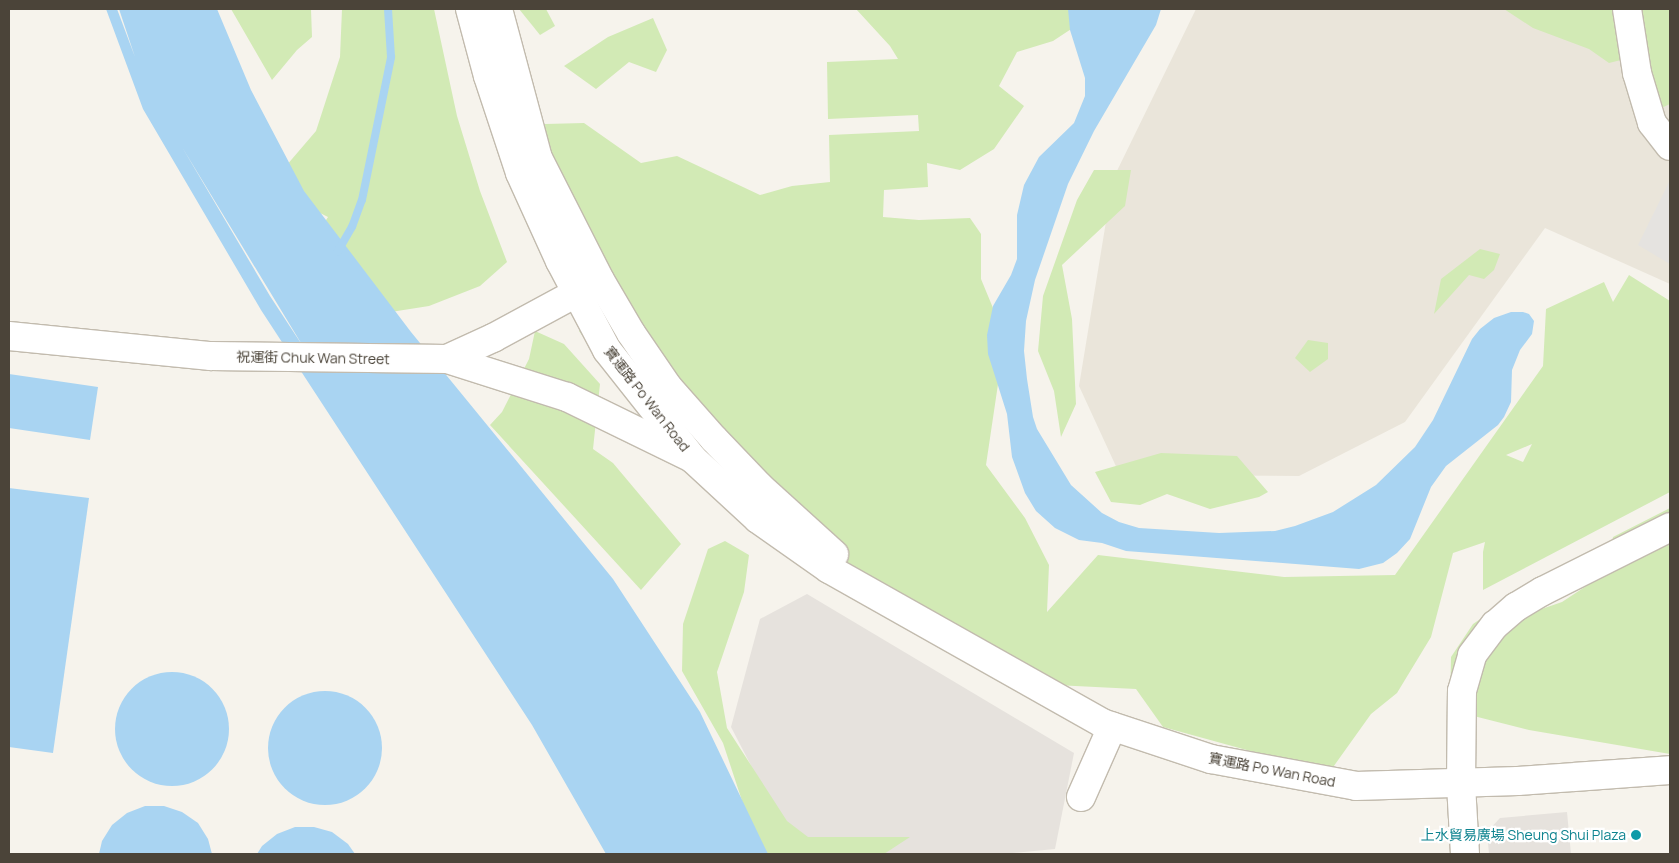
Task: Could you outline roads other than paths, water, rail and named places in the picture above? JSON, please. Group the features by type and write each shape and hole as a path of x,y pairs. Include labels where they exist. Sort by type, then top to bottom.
{"street":[{"name":"寶運路 Po Wan Road","path":"470,9 488,76 520,173 588,286 631,333 668,386 714,439 760,487 850,570 908,614"},
{"name":"寶運路 Po Wan Road","path":"498,9 538,158 588,286 607,350 693,459 758,519 829,569 1102,723 1211,759 1356,786 1461,784 1670,770"},
{"path":"1628,9 1637,73 1652,123 1670,146"},
{"name":"祝運街 Chuk Wan Street","path":"9,336 212,356 446,359 493,338 588,286"},
{"path":"446,359 567,397 654,442 693,459"},
{"path":"1465,854 1461,784 1462,691 1472,655 1495,625 1516,607 1542,591 1670,527"},
{"path":"1081,797 1112,727"}],"water":[{"path":"106,9 117,9 135,57 119,9 217,9 251,90 304,191 411,332 613,579 700,712 768,854 606,854 532,725 261,310 143,109","holes":["182,147 304,348 270,296"]},
{"path":"1068,9 1161,9 1156,25 1094,131 1068,184 1035,280 1026,321 1024,351 1033,417 1037,429 1071,485 1102,513 1119,522 1139,528 1219,533 1275,531 1333,512 1376,485 1415,447 1433,420 1472,339 1480,329 1494,318 1511,312 1529,314 1534,321 1532,334 1520,350 1512,370 1511,402 1504,417 1498,425 1446,466 1431,487 1410,539 1397,553 1383,563 1359,569 1126,551 1102,543 1079,540 1055,528 1036,511 1025,493 1012,457 1007,414 988,354 987,335 993,306 1011,275 1017,259 1017,215 1024,185 1039,157 1074,123 1085,96 1085,78 1070,30"},
{"path":"9,374 98,387 90,440 9,428"},
{"path":"9,488 89,498 53,753 9,747"},
{"path":"172,672 194,676 204,681 220,697 225,707 229,729 225,751 220,761 204,777 194,782 172,786 150,782 140,777 124,761 119,751 115,729 119,707 124,697 140,681 150,676"},
{"path":"325,691 347,695 357,700 373,716 378,726 382,748 378,770 373,780 357,796 347,801 325,805 303,801 293,796 277,780 272,770 268,748 272,726 277,716 293,700 303,695"},
{"path":"145,806 164,806 182,812 198,823 208,839 212,854 99,854 102,841 112,825 127,813"},
{"path":"295,827 314,827 332,832 348,844 355,854 257,854 262,846 277,834"}],"waterway":[{"path":"338,251 352,227 362,200 391,57 388,9"}],"place":[{"name":"上水貿易廣場 Sheung Shui Plaza","path":"1636,835"}]}
